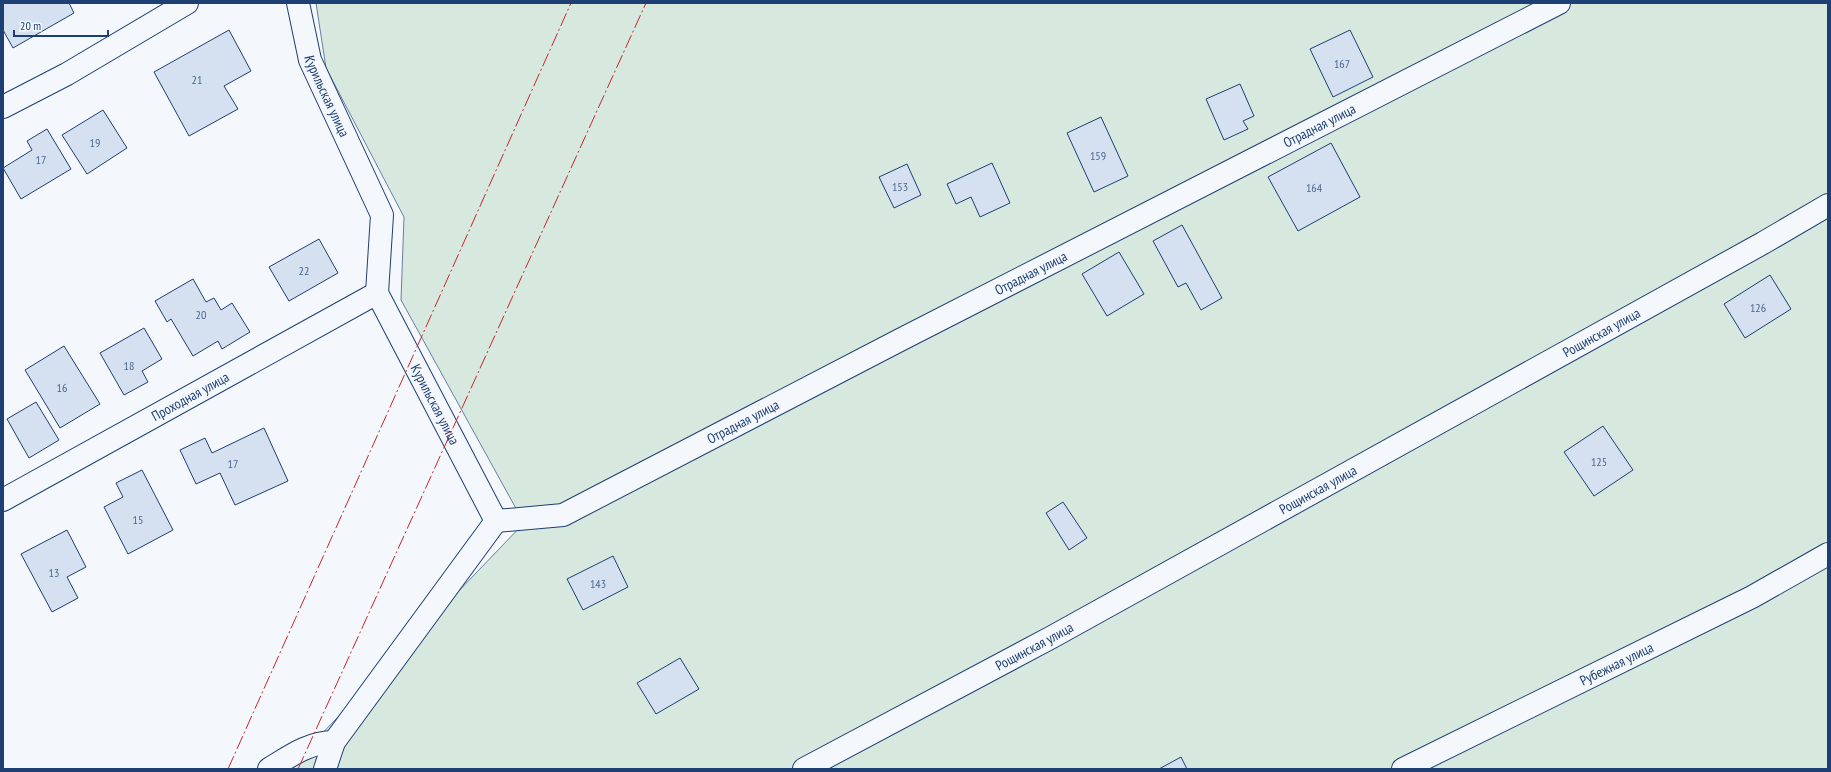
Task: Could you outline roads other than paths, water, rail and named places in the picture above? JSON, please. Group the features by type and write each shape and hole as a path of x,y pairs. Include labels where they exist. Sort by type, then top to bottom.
{"street":[{"path":"3,107 67,74 187,3"},
{"name":"Курильская улица","path":"298,3 310,60 382,214 377,293 496,521"},
{"name":"Отрадная улица","path":"496,521 563,515 886,347 1559,3"},
{"name":"Рощинская улица","path":"804,769 1066,629 1749,251 1828,205"},
{"name":"Проходная улица","path":"3,500 377,293"},
{"path":"325,769 334,742 496,521"},
{"name":"Рубежная улица","path":"1403,769 1752,596 1828,554"},
{"path":"269,769 307,746 323,742 334,742"}]}
